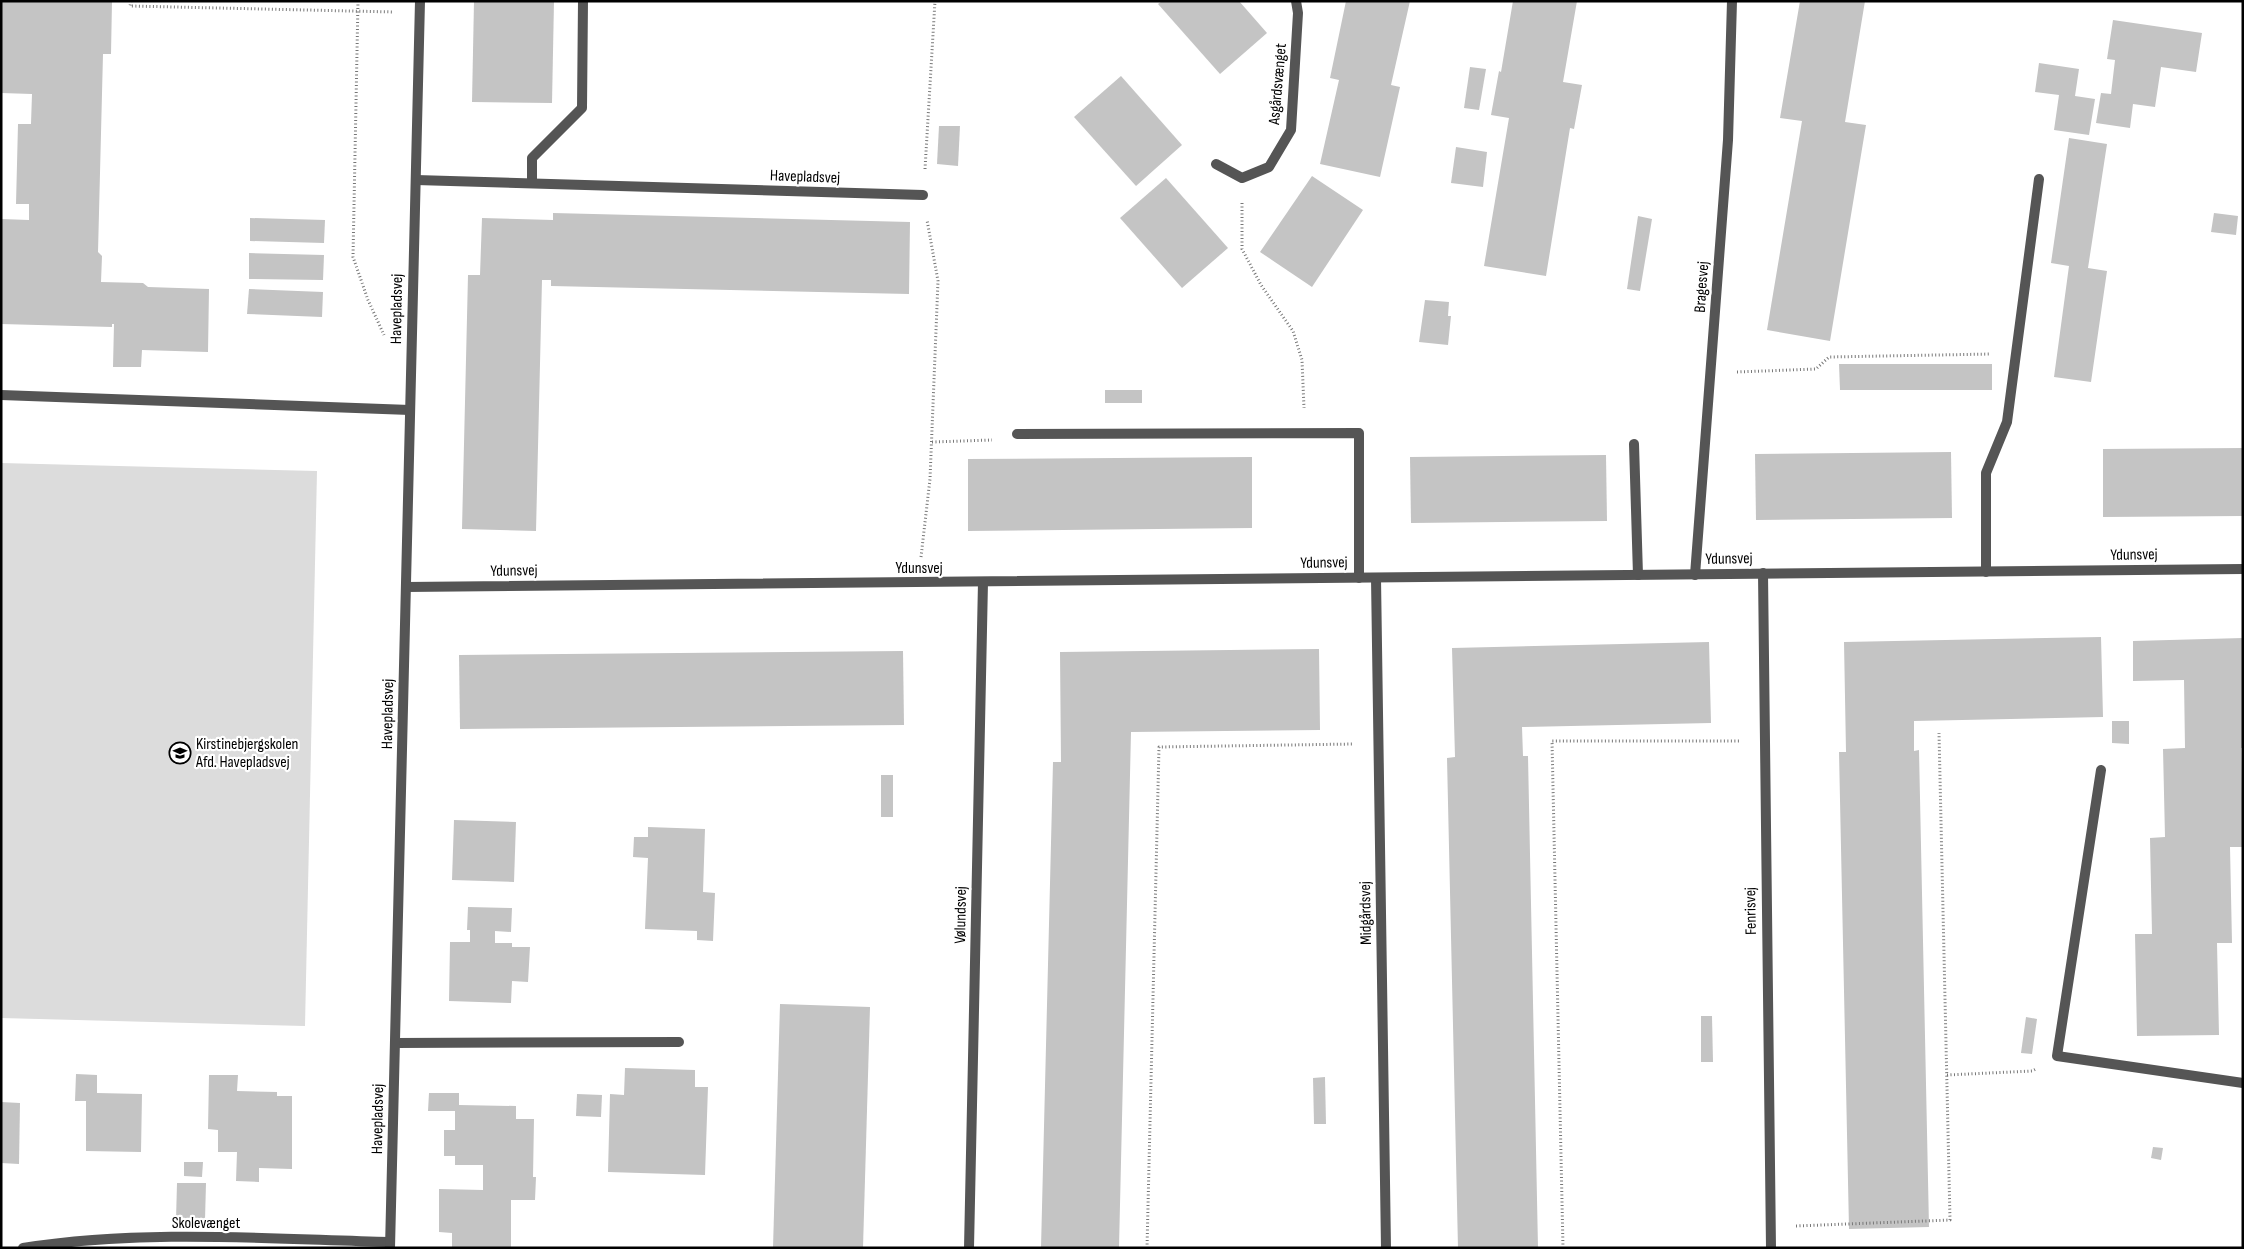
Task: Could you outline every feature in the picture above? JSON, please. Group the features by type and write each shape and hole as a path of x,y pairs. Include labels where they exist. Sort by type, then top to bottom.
{"street":[{"name":"Havepladsvej","path":"390,1245 420,1"},
{"path":"532,183 532,158 582,108 583,1"},
{"name":"Asgårdsvænget","path":"1242,178 1269,167 1291,130 1298,13 1296,1"},
{"name":"Bragesvej","path":"1696,575 1728,140 1732,1"},
{"path":"1216,164 1242,178"},
{"path":"1986,572 1986,473 2007,422 2039,179"},
{"name":"Havepladsvej","path":"416,180 923,195"},
{"path":"1,395 410,410"},
{"path":"1017,434 1359,433 1359,578"},
{"path":"1634,444 1638,575"},
{"name":"Ydunsvej","path":"406,588 2243,569"},
{"name":"Fenrisvej","path":"1763,574 1763,741 1771,1248"},
{"name":"Midgårdsvej","path":"1376,578 1386,1248"},
{"name":"Vølundsvej","path":"969,1248 983,582"},
{"path":"2101,770 2057,1056 2243,1084"},
{"path":"394,1043 679,1042"},
{"name":"Skolevænget","path":"23,1248 67,1241 192,1237 390,1245"}],"path":[{"path":"358,1 353,257 368,300 384,336"},
{"path":"918,582 930,479 938,281 923,195 935,1"},
{"path":"131,4 358,12 420,12"},
{"path":"1242,178 1242,248 1261,286 1293,331 1302,360 1306,434"},
{"path":"1711,373 1816,369 1829,357 2016,354"},
{"path":"932,442 1009,440 1017,434"},
{"path":"1770,1226 1950,1220 1939,733"},
{"path":"1563,1248 1552,741 1763,741"},
{"path":"1147,1248 1159,747 1378,744"},
{"path":"1947,1075 2032,1071 2057,1056"}],"shaded area":[{"path":"1,463 317,471 305,1026 1,1018"}],"building":[{"path":"1,1 112,1 111,54 103,54 98,252 102,256 101,282 143,283 148,287 209,289 208,352 142,350 141,367 113,367 114,324 112,324 112,327 1,324 1,219 29,220 29,204 16,204 18,124 31,124 32,94 1,93"},
{"path":"474,1 554,1 552,103 472,102"},
{"path":"1162,1 1239,1 1267,33 1220,74 1158,4"},
{"path":"1346,1 1410,1 1391,85 1400,87 1380,177 1320,164 1339,80 1330,78"},
{"path":"1513,1 1577,1 1563,82 1582,85 1574,129 1570,128 1546,276 1484,266 1509,118 1491,115 1499,71 1501,72"},
{"path":"1800,1 1865,1 1845,122 1866,125 1830,341 1767,330 1802,121 1780,118"},
{"path":"2113,20 2202,33 2196,72 2161,67 2155,107 2133,104 2130,128 2096,123 2101,93 2111,94 2115,60 2107,59"},
{"path":"2039,63 2079,69 2075,96 2095,99 2089,135 2054,130 2059,95 2035,92"},
{"path":"1470,67 1486,69 1479,110 1464,108"},
{"path":"1121,76 1182,145 1136,186 1074,117"},
{"path":"939,126 960,126 958,166 937,164"},
{"path":"2069,138 2107,144 2088,268 2107,271 2091,382 2054,377 2069,266 2051,263"},
{"path":"1456,147 1487,152 1483,187 1451,183"},
{"path":"1312,176 1363,210 1312,287 1260,252"},
{"path":"1166,178 1228,248 1182,288 1120,218"},
{"path":"553,213 910,222 909,294 551,286 551,280 542,280 536,531 462,529 468,275 480,275 482,218 553,220"},
{"path":"2214,213 2238,216 2236,235 2211,232"},
{"path":"1638,216 1652,219 1640,291 1627,289"},
{"path":"250,218 325,220 324,243 250,241"},
{"path":"249,253 324,255 323,280 249,279"},
{"path":"249,289 323,292 322,317 247,314"},
{"path":"1425,300 1449,302 1448,316 1451,316 1448,345 1419,342"},
{"path":"1839,364 1992,364 1992,390 1840,390"},
{"path":"1105,390 1142,390 1142,403 1105,403"},
{"path":"2243,448 2243,516 2103,517 2103,449"},
{"path":"1951,452 1952,518 1756,520 1755,454"},
{"path":"1606,455 1607,521 1411,523 1410,457"},
{"path":"1252,457 1252,528 968,531 968,459"},
{"path":"2101,637 2103,717 1914,721 1914,751 1919,750 1929,1227 1849,1229 1839,752 1846,752 1844,642"},
{"path":"2243,638 2243,748 2241,748 2243,847 2230,847 2232,943 2217,943 2219,1035 2137,1036 2135,934 2152,934 2150,838 2165,837 2163,749 2185,748 2184,680 2133,681 2133,641"},
{"path":"1709,642 1711,723 1522,727 1523,756 1528,756 1538,1248 1458,1248 1447,758 1455,757 1452,648"},
{"path":"1319,649 1320,730 1131,732 1119,1248 1041,1248 1053,762 1061,762 1060,652"},
{"path":"903,651 904,725 460,729 459,655"},
{"path":"2112,721 2129,721 2129,744 2112,743"},
{"path":"881,775 893,775 893,817 881,817"},
{"path":"454,820 516,822 514,882 452,880"},
{"path":"648,827 705,829 703,892 715,893 713,941 697,940 697,931 645,929 648,858 633,857 634,837 648,837"},
{"path":"468,907 512,908 511,932 495,931 495,943 512,943 512,947 530,947 528,982 512,981 511,1003 449,1001 450,942 470,942 470,930 467,930"},
{"path":"780,1004 870,1007 863,1248 773,1248"},
{"path":"1701,1016 1712,1016 1713,1062 1701,1062"},
{"path":"2026,1017 2037,1019 2032,1054 2021,1053"},
{"path":"625,1068 695,1070 695,1087 708,1087 705,1175 608,1172 610,1094 624,1095"},
{"path":"76,1074 97,1075 97,1093 142,1094 141,1152 86,1151 86,1101 75,1101"},
{"path":"209,1075 238,1075 237,1091 277,1092 277,1096 292,1096 292,1169 259,1168 259,1182 236,1181 237,1152 218,1152 218,1130 208,1129"},
{"path":"1325,1077 1326,1124 1314,1124 1313,1078"},
{"path":"429,1093 459,1093 459,1105 516,1106 516,1119 534,1119 533,1177 536,1177 535,1200 511,1200 511,1248 452,1248 452,1233 439,1232 439,1189 483,1190 483,1165 455,1165 455,1156 444,1156 444,1130 455,1130 455,1111 428,1111"},
{"path":"577,1094 602,1095 601,1117 576,1116"},
{"path":"1,1102 20,1103 19,1164 1,1163"},
{"path":"2153,1147 2163,1148 2161,1160 2151,1158"},
{"path":"184,1162 203,1162 202,1177 184,1176"},
{"path":"177,1183 206,1183 205,1220 176,1220"}],"place":[{"name":"Kirstinebjergskolen Afd. Havepladsvej","path":"180,753"}]}
